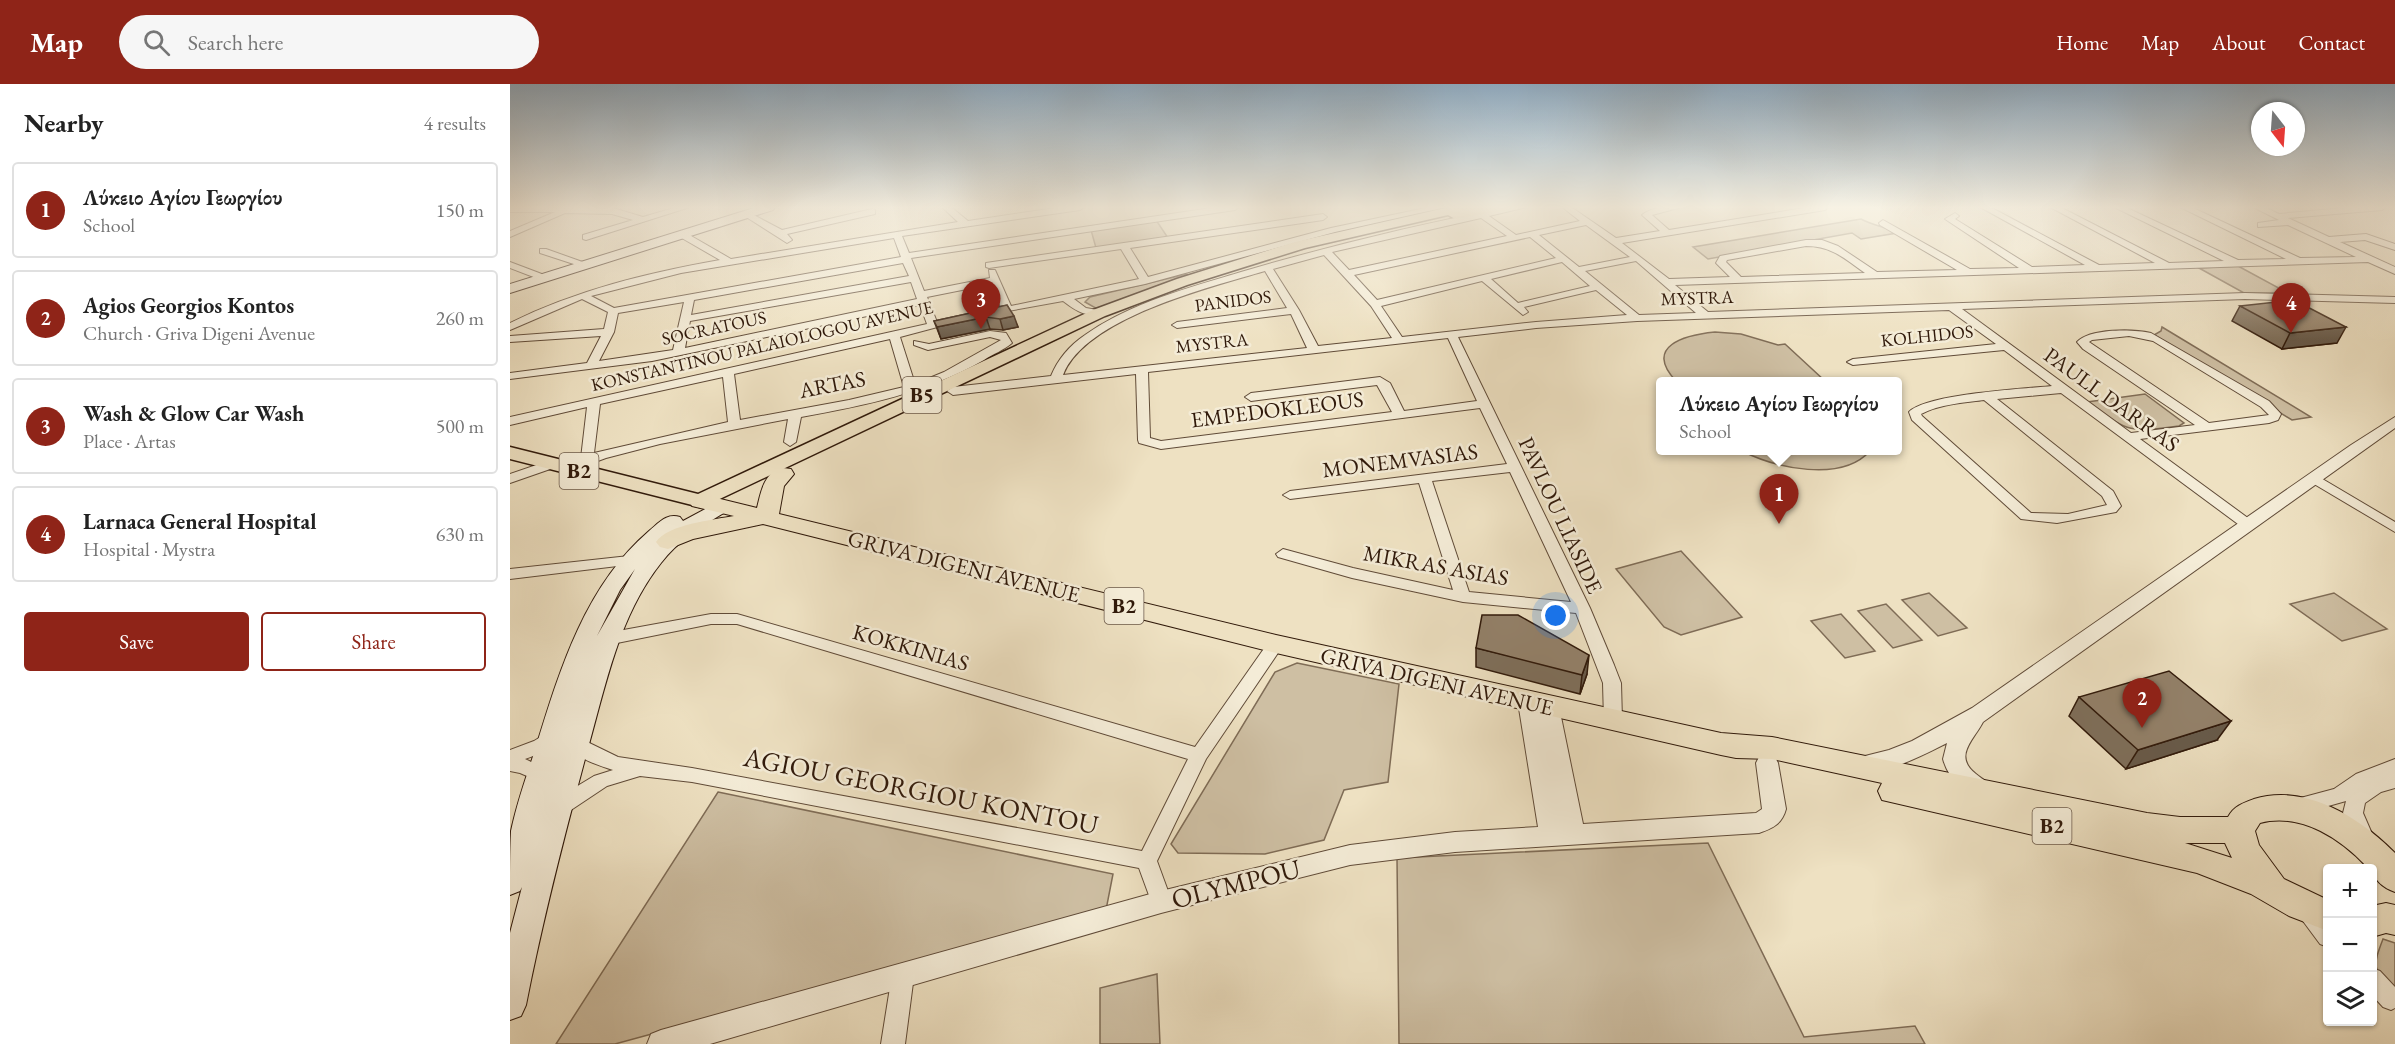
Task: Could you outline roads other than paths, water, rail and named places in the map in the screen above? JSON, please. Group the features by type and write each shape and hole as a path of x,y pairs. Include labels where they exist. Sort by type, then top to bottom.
{"highway":[{"path":"668,542 686,533 767,517 773,484 772,472"},
{"name":"GRIVA DIGENI AVENUE","path":"700,501 1276,644 1736,747 1772,748 1850,766 2166,829 2239,830"},
{"name":"GRIVA DIGENI AVENUE","path":"1736,747 1767,763 2199,860 2237,873 2303,904"},
{"path":"2303,904 2261,876 2240,844 2241,822 2254,811 2264,808 2288,808 2332,822 2387,865"}],"main road":[{"path":"510,289 629,252"},
{"name":"B5","path":"700,501 772,472 953,386 1089,315 1276,252"},
{"name":"B5","path":"953,386 980,378 1124,313 1257,264 1302,252"},
{"name":"GRIVA DIGENI AVENUE","path":"510,453 700,501"},
{"name":"B5","path":"722,506 772,472"},
{"path":"649,489 772,472"},
{"path":"510,882 552,737 588,627 629,561 647,542 700,501"},
{"path":"510,1005 527,924 607,639 633,589 654,557 668,542 692,523 722,506"}],"street":[{"path":"545,252 586,265"},
{"path":"712,252 730,262 769,269 906,258 939,252"},
{"path":"582,295 613,311 690,296 769,269 796,252"},
{"path":"904,252 933,326"},
{"path":"984,252 1007,309"},
{"path":"989,265 1064,260 1102,252"},
{"path":"1128,252 1145,281"},
{"name":"KONSTANTINOU PALAIOLOGOU AVENUE","path":"510,421 1007,309 1145,281 1220,252"},
{"path":"1056,378 1060,366 1070,353 1092,334 1116,321 1213,283 1320,252"},
{"path":"1328,252 1375,304 1399,340"},
{"path":"1349,273 1446,252"},
{"path":"1555,252 1637,318"},
{"path":"1630,252 1705,315"},
{"path":"1739,280 1721,263 1723,258 1761,252"},
{"path":"1841,252 1875,275"},
{"path":"1933,252 1968,272"},
{"path":"2001,252 2030,270"},
{"path":"2067,252 2097,268"},
{"path":"2141,252 2168,266"},
{"path":"2212,252 2237,264"},
{"path":"2279,252 2301,262"},
{"path":"2353,252 2394,270"},
{"path":"1577,270 1638,258"},
{"path":"1375,304 1564,259"},
{"path":"1668,282 2369,259"},
{"path":"510,327 556,304 582,295 653,275 730,262"},
{"path":"510,265 543,278"},
{"name":"PANIDOS","path":"1268,268 1294,310 1314,350"},
{"path":"686,319 914,278"},
{"path":"1484,278 1536,325"},
{"name":"SOCRATOUS","path":"510,376 590,367 678,353 996,280"},
{"path":"1516,306 1597,287"},
{"path":"678,353 690,296"},
{"name":"MYSTRA","path":"953,386 1002,384 1536,325 1637,318 2245,296 2395,300"},
{"path":"1066,298 1089,315"},
{"name":"PAULL DARRAS","path":"1953,308 2247,524"},
{"name":"PANIDOS","path":"1177,325 1294,310"},
{"path":"590,367 609,332 613,311"},
{"path":"510,339 609,332"},
{"path":"2129,437 2265,420 2274,417 2275,414 2265,404 2157,339 2129,333 2085,339 2083,342 2087,347 2206,427"},
{"name":"ARTAS","path":"510,479 734,424 911,389 945,376 1006,343 1006,340 1002,335 990,334 933,346 918,343"},
{"name":"PAVLOU LIASIDE","path":"1451,334 1582,608 1612,682 1613,720"},
{"path":"894,335 911,389"},
{"name":"KOLHIDOS","path":"1853,362 2004,347"},
{"name":"EMPEDOKLEOUS","path":"1142,369 1144,440 1161,445 1485,404"},
{"path":"728,372 734,424"},
{"name":"MYSTRA","path":"980,378 991,379 1002,384"},
{"path":"1251,397 1380,381 1386,386 1400,416"},
{"path":"1987,397 2108,494 2114,506 2103,512 2052,519 2036,519 2026,516 1916,417 1915,412 1925,405 1987,397 2061,389"},
{"path":"587,459 594,402"},
{"path":"790,442 796,412"},
{"path":"1850,766 1884,762 1906,755 1981,712 2395,422"},
{"name":"MONEMVASIAS","path":"1290,495 1515,467"},
{"path":"2314,478 2395,528"},
{"path":"1425,479 1463,597"},
{"name":"MIKRAS ASIAS","path":"1283,554 1352,573 1463,597 1582,608"},
{"path":"510,574 629,561"},
{"name":"KOKKINIAS","path":"607,639 711,619 737,620 1199,755"},
{"path":"1161,902 1148,861 1199,755 1276,644"},
{"path":"1538,704 1562,835"},
{"path":"1981,712 1953,749 1953,759 1960,772 1972,784 1992,795"},
{"path":"510,757 540,746 552,737"},
{"name":"AGIOU GEORGIOU KONTOU","path":"577,744 592,756 605,762 703,777 1148,861"},
{"name":"OLYMPOU","path":"662,1044 1161,902 1350,855 1455,842 1759,823 1772,816 1774,809 1767,763"},
{"path":"510,764 524,766 541,775"},
{"path":"2288,808 2340,795 2363,778 2395,766"},
{"name":"AGIOU GEORGIOU KONTOU","path":"558,808 616,774 642,769"},
{"path":"2387,865 2355,822 2354,806 2356,800 2374,787 2395,780"},
{"path":"2303,904 2323,930"},
{"path":"893,1044 903,975"},
{"path":"2377,982 2393,1000"},
{"path":"2377,988 2393,1000"}],"place":[{"name":"Wash & Glow Car Wash","path":"981,329"},
{"name":"Larnaca General Hospital","path":"2291,333"},
{"name":"Λύκειο Αγίου Γεωργίου","path":"1779,524"},
{"name":"Agios Georgios Kontos","path":"2142,728"}]}
